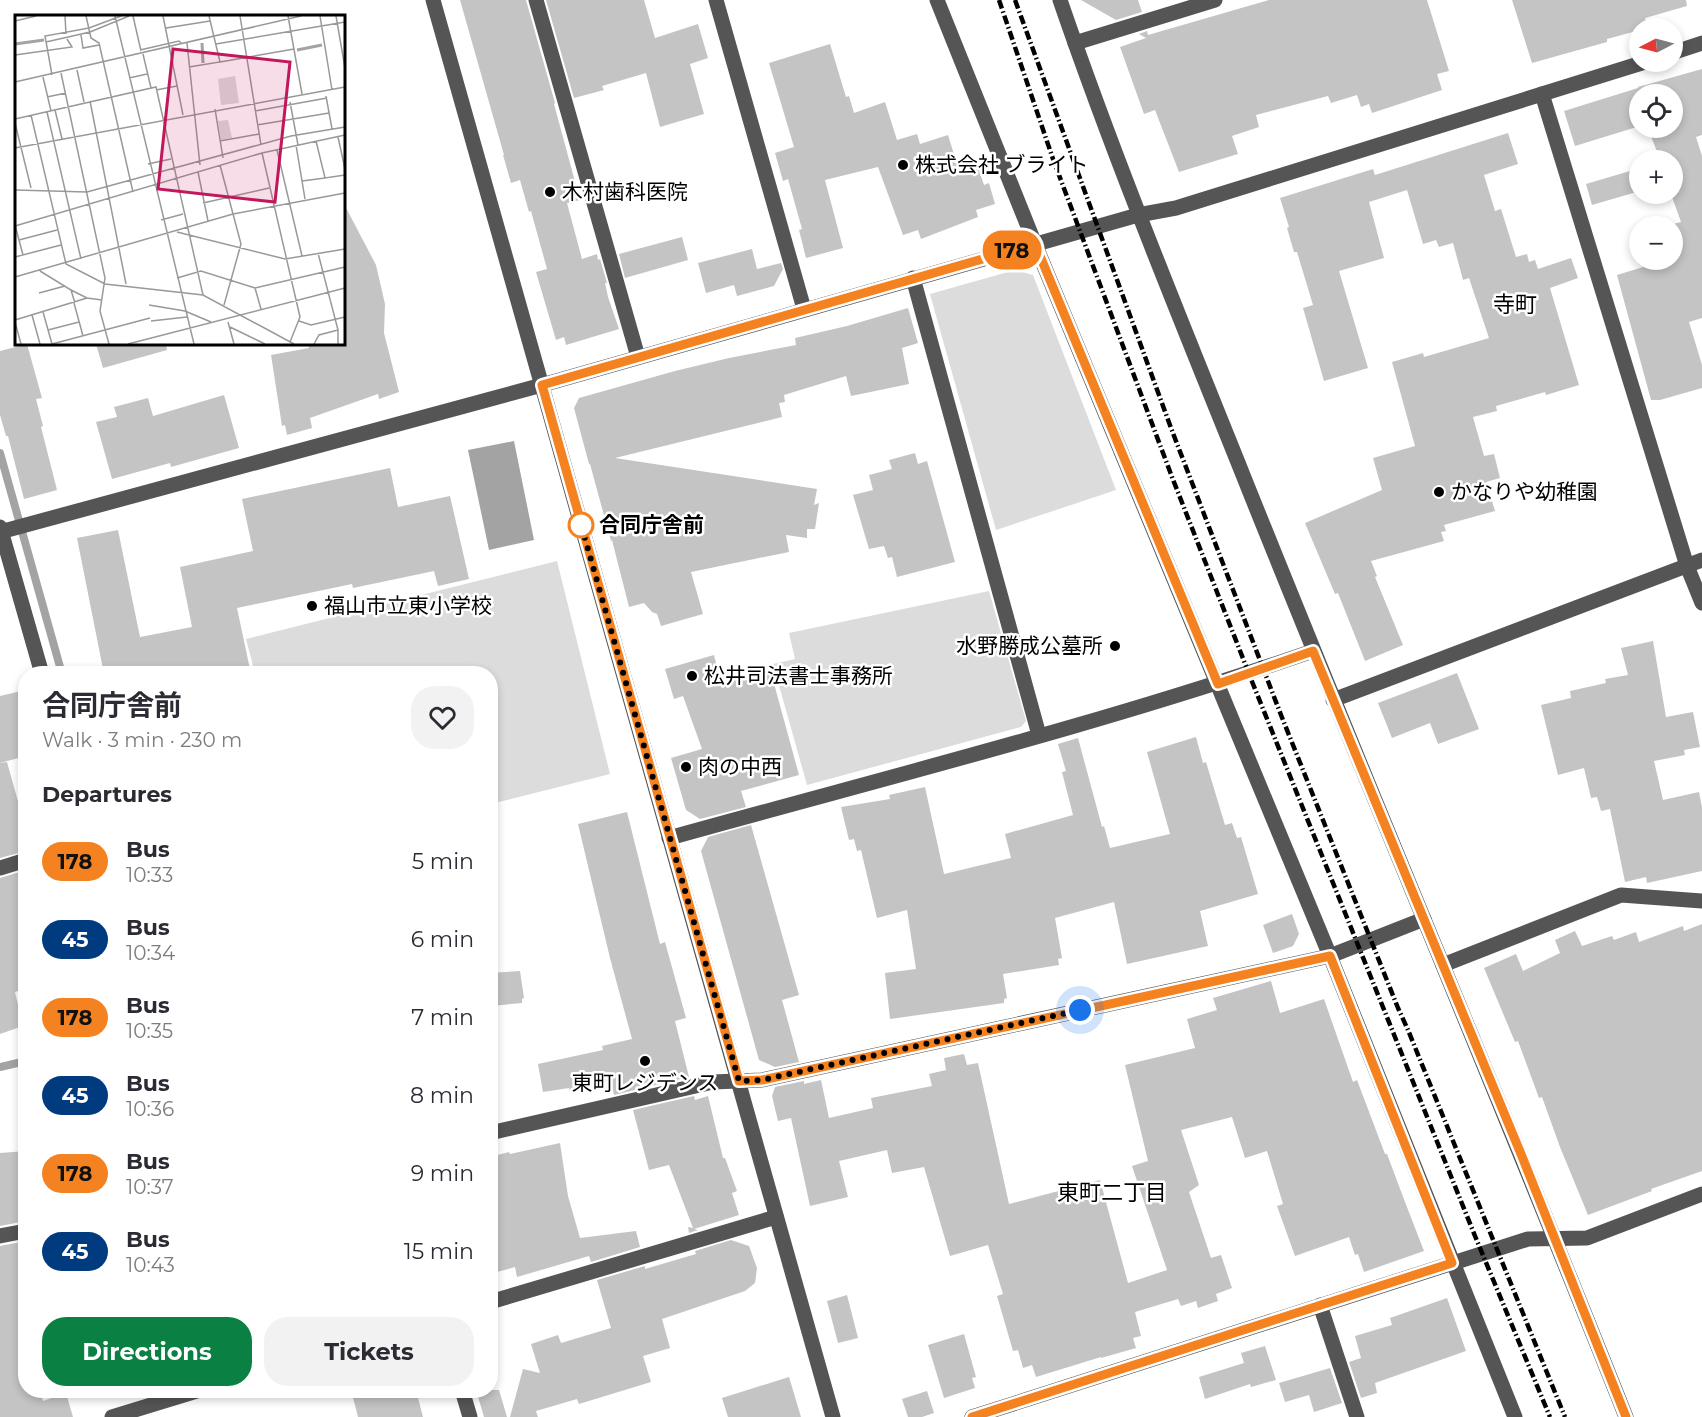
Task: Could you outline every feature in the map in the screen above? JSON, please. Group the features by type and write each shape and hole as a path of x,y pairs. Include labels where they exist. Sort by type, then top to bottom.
{"street":[{"path":"433,0 833,1417"},
{"path":"536,0 638,357"},
{"path":"716,0 804,309"},
{"path":"937,0 1035,244 1330,956 1515,1417"},
{"path":"1060,0 1138,215 1313,651 1555,1238 1626,1417"},
{"path":"1075,43 1215,0"},
{"path":"1683,50 1702,44"},
{"path":"40,666 2,530 542,385 1138,215 1176,208 1629,67"},
{"path":"1542,94 1687,566 1702,603"},
{"path":"913,278 1039,735"},
{"path":"1333,700 1702,560"},
{"path":"669,838 1218,684 1313,651"},
{"path":"0,868 18,862"},
{"path":"1443,965 1621,895 1702,901"},
{"path":"498,1131 713,1082 762,1080 1330,956 1424,919"},
{"path":"972,1417 1528,1239 1587,1238 1702,1194"},
{"path":"498,1300 776,1217"},
{"path":"0,1236 18,1233"},
{"path":"1320,1305 1357,1417"},
{"path":"112,1417 174,1398"},
{"path":"464,1398 470,1417"}],"shaded area":[{"path":"1015,270 1033,275 1116,490 996,530 930,294"},
{"path":"514,441 534,540 489,550 468,450"},
{"path":"557,561 610,774 498,802 498,666 253,666 246,639"},
{"path":"989,591 1026,721 1021,727 807,785 773,664 795,659 789,633"}],"building":[{"path":"460,0 526,0 580,200 567,203 582,259 597,254 598,260 600,259 607,283 605,283 608,297 619,329 566,345 564,337 556,340 536,272 547,269 531,211 529,212 520,180 511,183"},
{"path":"546,0 644,0 655,38 698,24 708,58 690,64 704,114 660,127 646,73 602,86 604,90 574,98"},
{"path":"1081,0 1138,0 1142,12 1116,20"},
{"path":"1269,0 1427,0 1449,71 1437,74 1442,90 1372,113 1369,104 1361,107 1357,95 1331,103 1328,96 1256,115 1259,127 1232,136 1238,154 1179,172 1155,110 1144,114 1120,47 1146,38 1139,34 1147,31 1148,35"},
{"path":"1512,0 1686,0 1687,6 1645,18 1629,18 1629,33 1607,39 1607,42 1532,63"},
{"path":"830,44 846,97 849,96 854,113 885,102 897,140 917,134 920,144 948,135 957,164 975,159 984,185 989,183 995,204 976,210 978,217 921,239 918,230 903,235 878,167 825,180 843,248 806,258 799,230 802,229 788,179 783,181 775,153 794,147 769,63"},
{"path":"1702,69 1702,135 1696,137 1702,156 1702,318 1689,322 1702,365 1702,388 1660,400 1651,400 1617,275 1633,270 1683,270 1683,216 1679,216 1675,204 1683,204 1683,150 1656,150 1652,138 1683,138 1683,84 1649,84"},
{"path":"1629,91 1629,129 1575,146 1564,111"},
{"path":"1508,133 1518,164 1484,175 1495,211 1501,209 1516,257 1527,254 1529,262 1535,260 1538,269 1571,258 1578,278 1550,288 1579,385 1496,406 1497,411 1473,417 1484,456 1494,454 1500,478 1486,482 1495,511 1444,525 1446,531 1441,532 1444,541 1371,561 1377,576 1375,577 1403,645 1365,661 1338,593 1335,594 1305,523 1382,490 1373,458 1415,446 1392,362 1423,353 1424,357 1489,338 1469,278 1463,280 1453,243 1439,247 1436,240 1423,244 1407,190 1369,202 1384,258 1339,271 1368,368 1324,381 1303,308 1313,305 1297,252 1294,252 1280,198 1373,169 1375,175"},
{"path":"1629,171 1629,194 1592,205 1586,184"},
{"path":"345,206 376,265 385,304 384,333 399,392 379,399 378,394 310,418 312,428 287,435 285,425 282,426 271,355 309,348 308,345 345,345"},
{"path":"682,237 688,260 625,278 619,254"},
{"path":"752,249 757,269 781,263 783,269 774,286 737,296 734,285 706,293 698,263"},
{"path":"908,308 918,343 902,348 909,384 851,396 846,376 784,395 785,402 779,403 782,417 615,458 817,489 814,505 819,503 815,529 807,529 807,538 786,535 789,552 691,572 703,614 661,626 657,614 644,603 629,607 574,408 579,398 675,371 796,345 795,338"},
{"path":"27,345 42,398 36,399 57,490 24,499 8,436 6,436 0,415 0,351"},
{"path":"96,345 166,345 167,350 103,368"},
{"path":"224,395 239,448 171,467 170,463 112,479 96,422 117,417 114,407 148,398 153,416"},
{"path":"915,453 918,464 927,461 955,562 897,577 892,557 888,558 884,546 869,549 853,495 873,490 869,475 892,469 889,460"},
{"path":"390,468 398,507 450,496 469,579 438,586 434,571 353,588 352,584 237,608 249,666 102,666 77,538 118,530 140,637 192,627 180,567 253,551 242,499"},
{"path":"1653,641 1666,717 1693,712 1700,747 1684,750 1685,755 1654,761 1663,800 1699,792 1702,807 1702,871 1647,883 1646,877 1625,882 1610,809 1601,811 1597,797 1591,798 1584,768 1558,775 1541,705 1571,698 1570,691 1606,683 1605,679 1628,675 1621,648"},
{"path":"714,655 721,683 770,669 799,775 741,791 746,807 700,819 686,810 671,758 702,749 683,696 674,699 665,669"},
{"path":"1457,673 1479,729 1438,744 1430,723 1392,738 1378,703"},
{"path":"18,692 18,758 0,763 0,696"},
{"path":"1196,737 1225,825 1232,823 1237,838 1241,837 1258,894 1200,911 1208,946 1127,964 1114,902 1055,918 1062,958 1058,959 1059,965 1003,974 1007,998 1004,999 1004,1003 890,1019 885,973 916,969 907,910 877,918 861,850 857,851 854,839 849,840 841,807 890,799 889,795 925,787 944,874 1011,858 1005,834 1073,815 1062,772 1066,771 1058,744 1078,738 1102,827 1104,826 1110,848 1170,834 1147,752"},
{"path":"7,762 18,801 18,853 0,858 0,763"},
{"path":"627,812 660,944 665,942 686,1018 675,1021 689,1077 614,1095 611,1081 570,1091 569,1088 543,1092 538,1064 603,1050 602,1046 632,1039 578,824"},
{"path":"751,825 799,995 782,1000 799,1062 775,1067 759,1060 701,851 708,837"},
{"path":"18,872 18,991 15,992 18,1005 18,1028 0,1034 0,878"},
{"path":"1292,914 1299,934 1293,946 1273,953 1263,925"},
{"path":"1702,924 1702,1171 1588,1215 1542,1097 1539,1098 1518,1041 1515,1042 1484,968 1516,954 1523,971 1560,953 1555,940 1575,931 1582,946 1612,936 1614,940 1636,932 1639,942 1683,926 1684,931"},
{"path":"520,971 524,998 522,1003 498,1005 498,972"},
{"path":"1271,981 1280,1013 1324,999 1353,1082 1357,1080 1424,1251 1364,1272 1349,1237 1295,1256 1277,1206 1283,1204 1267,1151 1245,1158 1232,1117 1181,1130 1199,1185 1189,1192 1211,1258 1221,1255 1232,1288 1216,1294 1218,1301 1198,1308 1196,1301 1181,1306 1178,1299 1135,1312 1141,1336 1133,1338 1136,1348 1036,1377 1032,1365 1023,1368 1018,1350 1013,1351 997,1296 1003,1294 988,1245 950,1256 924,1167 892,1173 887,1150 839,1161 848,1197 810,1206 791,1118 778,1121 772,1096 775,1087 821,1080 829,1118 873,1108 871,1098 932,1086 929,1074 946,1070 944,1058 964,1054 967,1065 978,1063 1009,1204 1100,1180 1128,1283 1167,1270 1132,1166 1148,1161 1125,1065 1195,1048 1187,1019 1217,1010 1213,998"},
{"path":"694,1096 695,1100 708,1096 723,1158 725,1158 737,1191 732,1193 739,1215 694,1229 698,1230 689,1233 688,1227 693,1228 669,1165 649,1170 633,1110"},
{"path":"560,1143 568,1196 580,1238 636,1231 640,1247 591,1262 589,1256 517,1277 515,1267 498,1272 498,1155 509,1152 510,1154"},
{"path":"18,1152 18,1223 0,1226 0,1153"},
{"path":"731,1240 749,1246 757,1268 755,1283 745,1291 662,1319 670,1348 643,1356 651,1382 579,1404 577,1399 536,1411 538,1417 510,1417 523,1369 540,1373 531,1344 558,1335 561,1343 611,1328 597,1280 696,1254 695,1251"},
{"path":"18,1243 18,1398 42,1398 43,1401 52,1398 67,1398 73,1417 0,1417 0,1246"},
{"path":"847,1295 858,1338 838,1343 827,1301"},
{"path":"1447,1298 1466,1351 1375,1383 1377,1393 1361,1398 1349,1362 1361,1358 1355,1336 1392,1325 1390,1318"},
{"path":"964,1334 976,1377 972,1378 975,1388 944,1398 928,1345"},
{"path":"1265,1346 1276,1380 1251,1387 1250,1384 1205,1399 1199,1377 1244,1363 1241,1353"},
{"path":"1330,1368 1342,1403 1314,1412 1309,1395 1285,1402 1279,1383"},
{"path":"789,1377 801,1417 728,1417 722,1398"},
{"path":"499,1390 507,1417 484,1417 478,1398 498,1398"},
{"path":"927,1391 934,1413 922,1417 908,1417 902,1399"},
{"path":"353,1398 418,1398 423,1417 358,1417"}],"waterway":[{"path":"0,453 60,666"},
{"path":"0,1067 18,1063"}],"railway":[{"path":"999,0 1053,159 1172,477 1253,684 1550,1417"},
{"path":"1015,0 1171,428 1281,715 1565,1417"}],"bus line":[{"name":"178","path":"972,1417 1452,1263 1330,956 762,1080 739,1081 542,385 1035,244 1218,684 1313,651 1521,1154 1626,1417"}],"place":[{"name":"株式会社 ブライト","path":"903,165"},
{"name":"木村歯科医院","path":"550,192"},
{"name":"かなりや幼稚園","path":"1439,492"},
{"name":"合同庁舎前","path":"581,525"},
{"name":"福山市立東小学校","path":"312,606"},
{"name":"水野勝成公墓所","path":"1115,646"},
{"name":"松井司法書士事務所","path":"692,676"},
{"name":"肉の中西","path":"686,767"},
{"name":"東町レジデンス","path":"645,1061"}],"district":[{"name":"寺町","path":"1515,304"},
{"name":"東町二丁目","path":"1112,1192"}],"route":[{"path":"581,525 580,521 739,1081 762,1080 1080,1010"}]}
